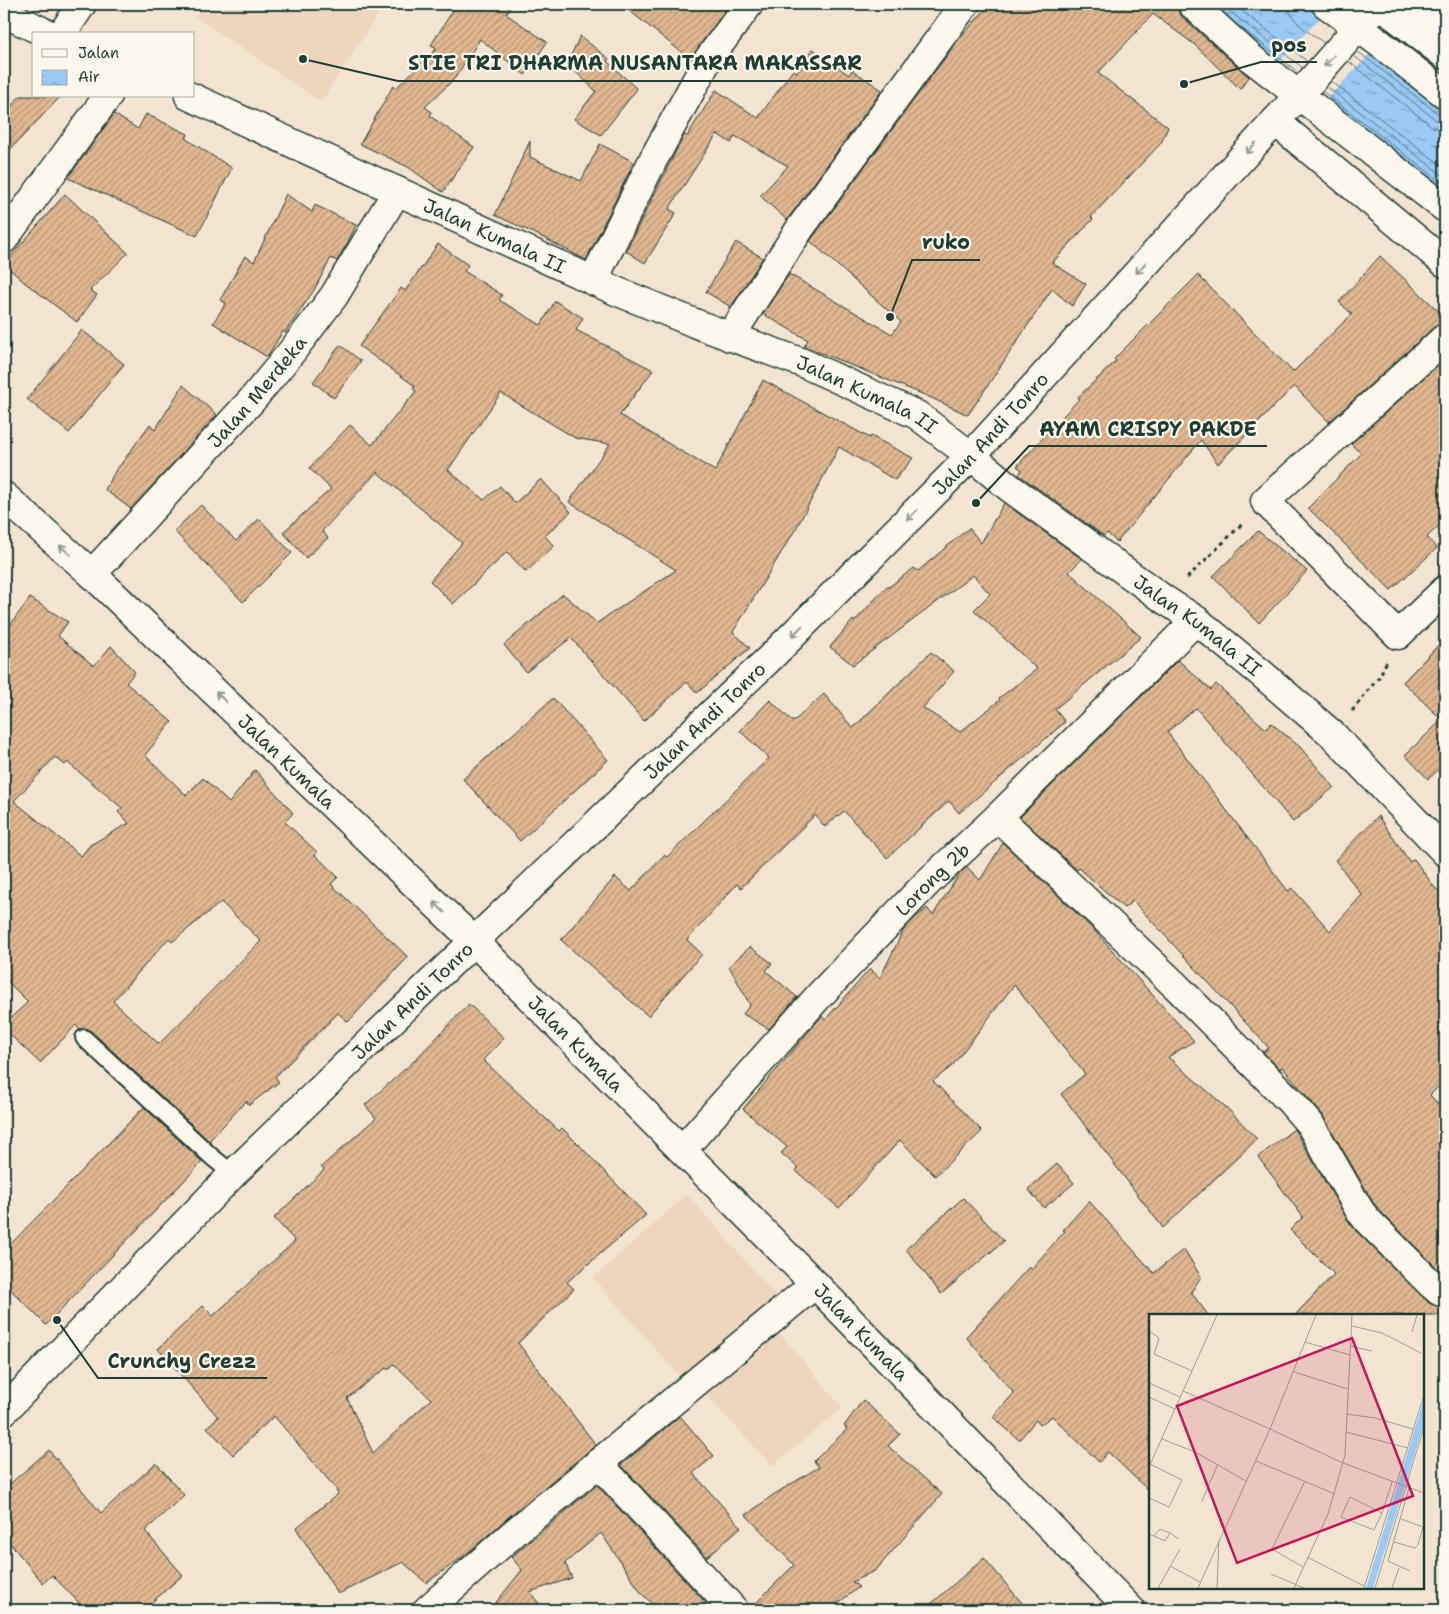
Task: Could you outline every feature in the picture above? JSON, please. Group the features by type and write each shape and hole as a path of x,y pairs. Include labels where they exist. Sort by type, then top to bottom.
{"street":[{"path":"63,32 82,4"},
{"path":"593,281 654,158 707,61 749,4"},
{"path":"730,336 801,227 965,4"},
{"path":"1192,4 1252,59 1303,90 1321,112 1445,208"},
{"path":"1326,4 1354,32 1378,42 1445,94"},
{"path":"1379,4 1445,55"},
{"name":"Jalan Andi Tonro","path":"4,1411 233,1174 474,940 772,656 971,456 1379,4"},
{"path":"1416,4 1445,27"},
{"path":"4,13 44,32"},
{"path":"4,239 107,98"},
{"name":"Jalan Kumala II","path":"193,98 593,281 802,364 917,414 1010,488 1165,600 1196,620 1333,735 1445,852"},
{"path":"1275,121 1445,263"},
{"name":"Jalan Merdeka","path":"92,574 252,400 293,350 334,296 397,191"},
{"path":"1445,338 1265,501 1398,635 1445,590"},
{"name":"Jalan Kumala","path":"4,496 92,574 474,940 815,1284 1131,1610"},
{"name":"Lorong 2b","path":"682,1150 825,990 927,883 998,816 1196,620"},
{"path":"998,816 1177,987 1291,1102 1310,1124 1360,1211 1368,1221 1439,1291 1445,1288"},
{"path":"427,1610 515,1532 815,1284"},
{"path":"598,1464 734,1610"}],"lane":[{"path":"84,1038 233,1174"}],"path":[{"path":"1165,600 1265,501"},
{"path":"1333,735 1379,677 1398,635"}],"shaded area":[{"path":"203,4 385,4 321,102 195,17"},
{"path":"687,1194 778,1298 684,1381 593,1278"},
{"path":"777,1330 843,1408 772,1466 706,1395"}],"water":[{"path":"1202,4 1305,4 1445,113 1445,191"}],"pier":[{"path":"1323,15 1372,52 1324,102 1276,65"}],"building":[{"path":"457,4 512,4 506,14 547,42 525,75 480,39 455,78 425,107 432,112 430,116 474,147 443,192 408,167 360,144 393,86 396,88 437,48 431,45"},
{"path":"621,4 730,4 690,59"},
{"path":"990,4 1177,4 1177,9 1181,16 1249,77 1240,89 1195,45 1153,14 1098,73 1168,127 1161,143 1091,217 1093,219 1052,263 1086,284 1072,306 1052,289 968,415 927,396 804,346 808,340 763,314 789,274 892,334 901,322 810,241 958,40"},
{"path":"580,36 609,59 607,61 637,89 601,135 574,119 596,91 567,64"},
{"path":"813,49 849,75 852,70 882,90 787,220 760,196 788,166 735,136 731,143 717,134 669,209 676,213 645,263 626,251 684,135 687,136 716,90 758,118 793,70 797,72"},
{"path":"20,96 59,98 4,156 4,114"},
{"path":"114,114 138,129 146,114 188,134 186,139 232,168 197,236 68,178"},
{"path":"530,141 530,157 581,181 600,144 634,162 586,260 495,215"},
{"path":"65,194 128,253 90,290 97,295 77,322 24,282 4,264"},
{"path":"286,194 312,212 315,205 356,225 337,261 331,258 314,290 285,333 283,331 267,357 213,323 226,303 220,300 245,256 254,262"},
{"path":"736,242 763,258 731,307 706,292"},
{"path":"438,244 468,265 464,271 502,295 499,300 541,325 555,301 583,318 576,330 653,370 620,415 715,471 763,380 870,438 871,436 913,458 895,480 839,447 798,525 733,632 750,648 697,693 687,682 644,721 571,638 526,672 504,645 563,594 597,623 676,570 569,502 610,444 575,438 501,393 448,470 484,500 500,486 515,503 541,479 571,512 545,536 554,546 526,572 507,552 453,604 430,581 462,543 377,472 322,531 328,538 306,558 283,532 331,489 309,468 350,425 372,445 416,391 413,389 415,386 359,346 401,288 405,291"},
{"path":"1380,256 1445,317 1445,323 1435,326 1329,422 1294,386 1218,464 1201,440 1117,542 1107,533 1104,536 1019,475 1022,470 1017,466 1079,399 1078,397 1116,361 1114,359 1198,275 1293,372 1352,314 1339,302"},
{"path":"82,330 124,364 69,433 27,399"},
{"path":"340,345 361,361 334,398 313,382"},
{"path":"1445,359 1445,520 1427,537 1437,548 1391,590 1308,508 1361,454 1351,444"},
{"path":"183,385 217,415 131,509 105,490 118,466 150,424 155,430"},
{"path":"1004,503 1082,559 1069,572 1141,637 1055,709 1065,722 959,813 949,801 887,858 844,811 825,827 815,815 741,888 737,884 687,940 702,954 648,1016 561,940 615,877 631,891 664,855 667,857 769,758 740,731 770,700 793,722 824,694 853,728 931,652 954,671 923,708 960,732 1000,700 999,698 1037,669 974,610 990,594 973,575 853,665 830,647 853,620 854,622 887,586 889,587 914,568 918,571 969,528 981,543"},
{"path":"201,505 236,541 259,519 292,553 243,602 174,531"},
{"path":"1258,531 1307,571 1259,623 1213,576"},
{"path":"30,598 68,622 58,636 94,666 111,646 135,672 126,683 172,722 145,755 186,795 203,778 229,803 255,770 293,813 285,822 317,852 315,855 338,877 331,884 408,957 348,1022 338,1013 275,1077 279,1082 249,1105 246,1101 209,1141 90,1030 86,1028 80,1029 76,1025 40,1063 4,1029 4,1024 28,1002 4,978 4,633","holes":["55,757 65,765 67,762 122,808 118,812 129,823 90,845 81,856 14,801","221,902 261,941 159,1044 113,1001 169,938 172,942"]},
{"path":"1445,638 1445,764 1428,779 1405,755 1442,720 1403,682"},
{"path":"1178,660 1211,690 1216,684 1266,729 1271,723 1300,747 1334,787 1293,822 1196,708 1167,732 1288,891 1292,888 1330,931 1362,895 1335,860 1378,816 1410,862 1414,859 1435,888 1445,896 1445,1080 1430,1095 1445,1112 1445,1272 1442,1273 1380,1211 1322,1114 1282,1067 1280,1069 1263,1052 1269,1048 1133,901 1124,908 1079,868 1077,870 1020,817"},
{"path":"553,698 608,760 520,841 463,779"},
{"path":"1003,843 1094,930 1194,1041 1168,1057 1227,1108 1257,1139 1163,1228 1061,1094 1085,1074 1014,985 952,1066 933,1081 982,1131 935,1176 900,1140 839,1208 796,1171 798,1168 781,1153 787,1147 743,1109 822,1016 825,1020 870,969 880,978 903,931 915,918 927,908 933,915 960,873 967,867 980,880"},
{"path":"750,947 772,963 766,971 797,997 769,1029 743,1014 750,1005 729,966"},
{"path":"469,1004 504,1038 483,1060 559,1131 562,1128 646,1215 567,1282 574,1289 518,1343 596,1445 463,1557 426,1583 403,1562 338,1594 296,1528 338,1494 337,1490 274,1416 233,1455 207,1427 218,1417 158,1349 203,1306 213,1316 295,1241 274,1218 324,1170 321,1167 376,1118 365,1105 414,1061","holes":["394,1364 431,1399 373,1453 347,1398"]},
{"path":"144,1107 202,1162 46,1325 4,1283 4,1251"},
{"path":"1294,1129 1356,1231 1429,1303 1436,1306 1445,1305 1445,1315 1296,1314 1334,1274 1290,1230 1303,1217 1258,1157"},
{"path":"1057,1164 1074,1183 1044,1208 1028,1189"},
{"path":"963,1198 1004,1241 941,1294 906,1249"},
{"path":"1089,1201 1154,1273 1184,1249 1201,1277 1191,1292 1207,1314 1149,1314 1149,1491 1108,1452 1099,1462 1052,1416 1040,1425 1036,1420 1019,1440 993,1417 1014,1393 966,1337 1029,1267 1031,1269 1065,1231 1063,1230"},
{"path":"863,1400 900,1434 888,1446 942,1494 876,1570 852,1582 859,1587 829,1610 749,1610 794,1565 746,1515 773,1495 819,1467 814,1461 847,1429 844,1426"},
{"path":"680,1416 714,1456 693,1473 741,1527 707,1557 621,1465"},
{"path":"49,1450 101,1513 156,1463 184,1495 145,1531 183,1575 143,1610 86,1610 52,1575 43,1583 4,1536 4,1489"},
{"path":"597,1485 711,1610 659,1610 642,1594 601,1533 565,1563 572,1578 530,1592 544,1610 490,1610 522,1570 511,1557"},
{"path":"984,1558 1028,1610 924,1610"}],"place":[{"name":"STIE TRI DHARMA NUSANTARA MAKASSAR","path":"303,59"},
{"name":"pos","path":"1184,84"},
{"name":"ruko","path":"890,317"},
{"name":"AYAM CRISPY PAKDE","path":"976,503"},
{"name":"Crunchy Crezz","path":"57,1320"}]}
